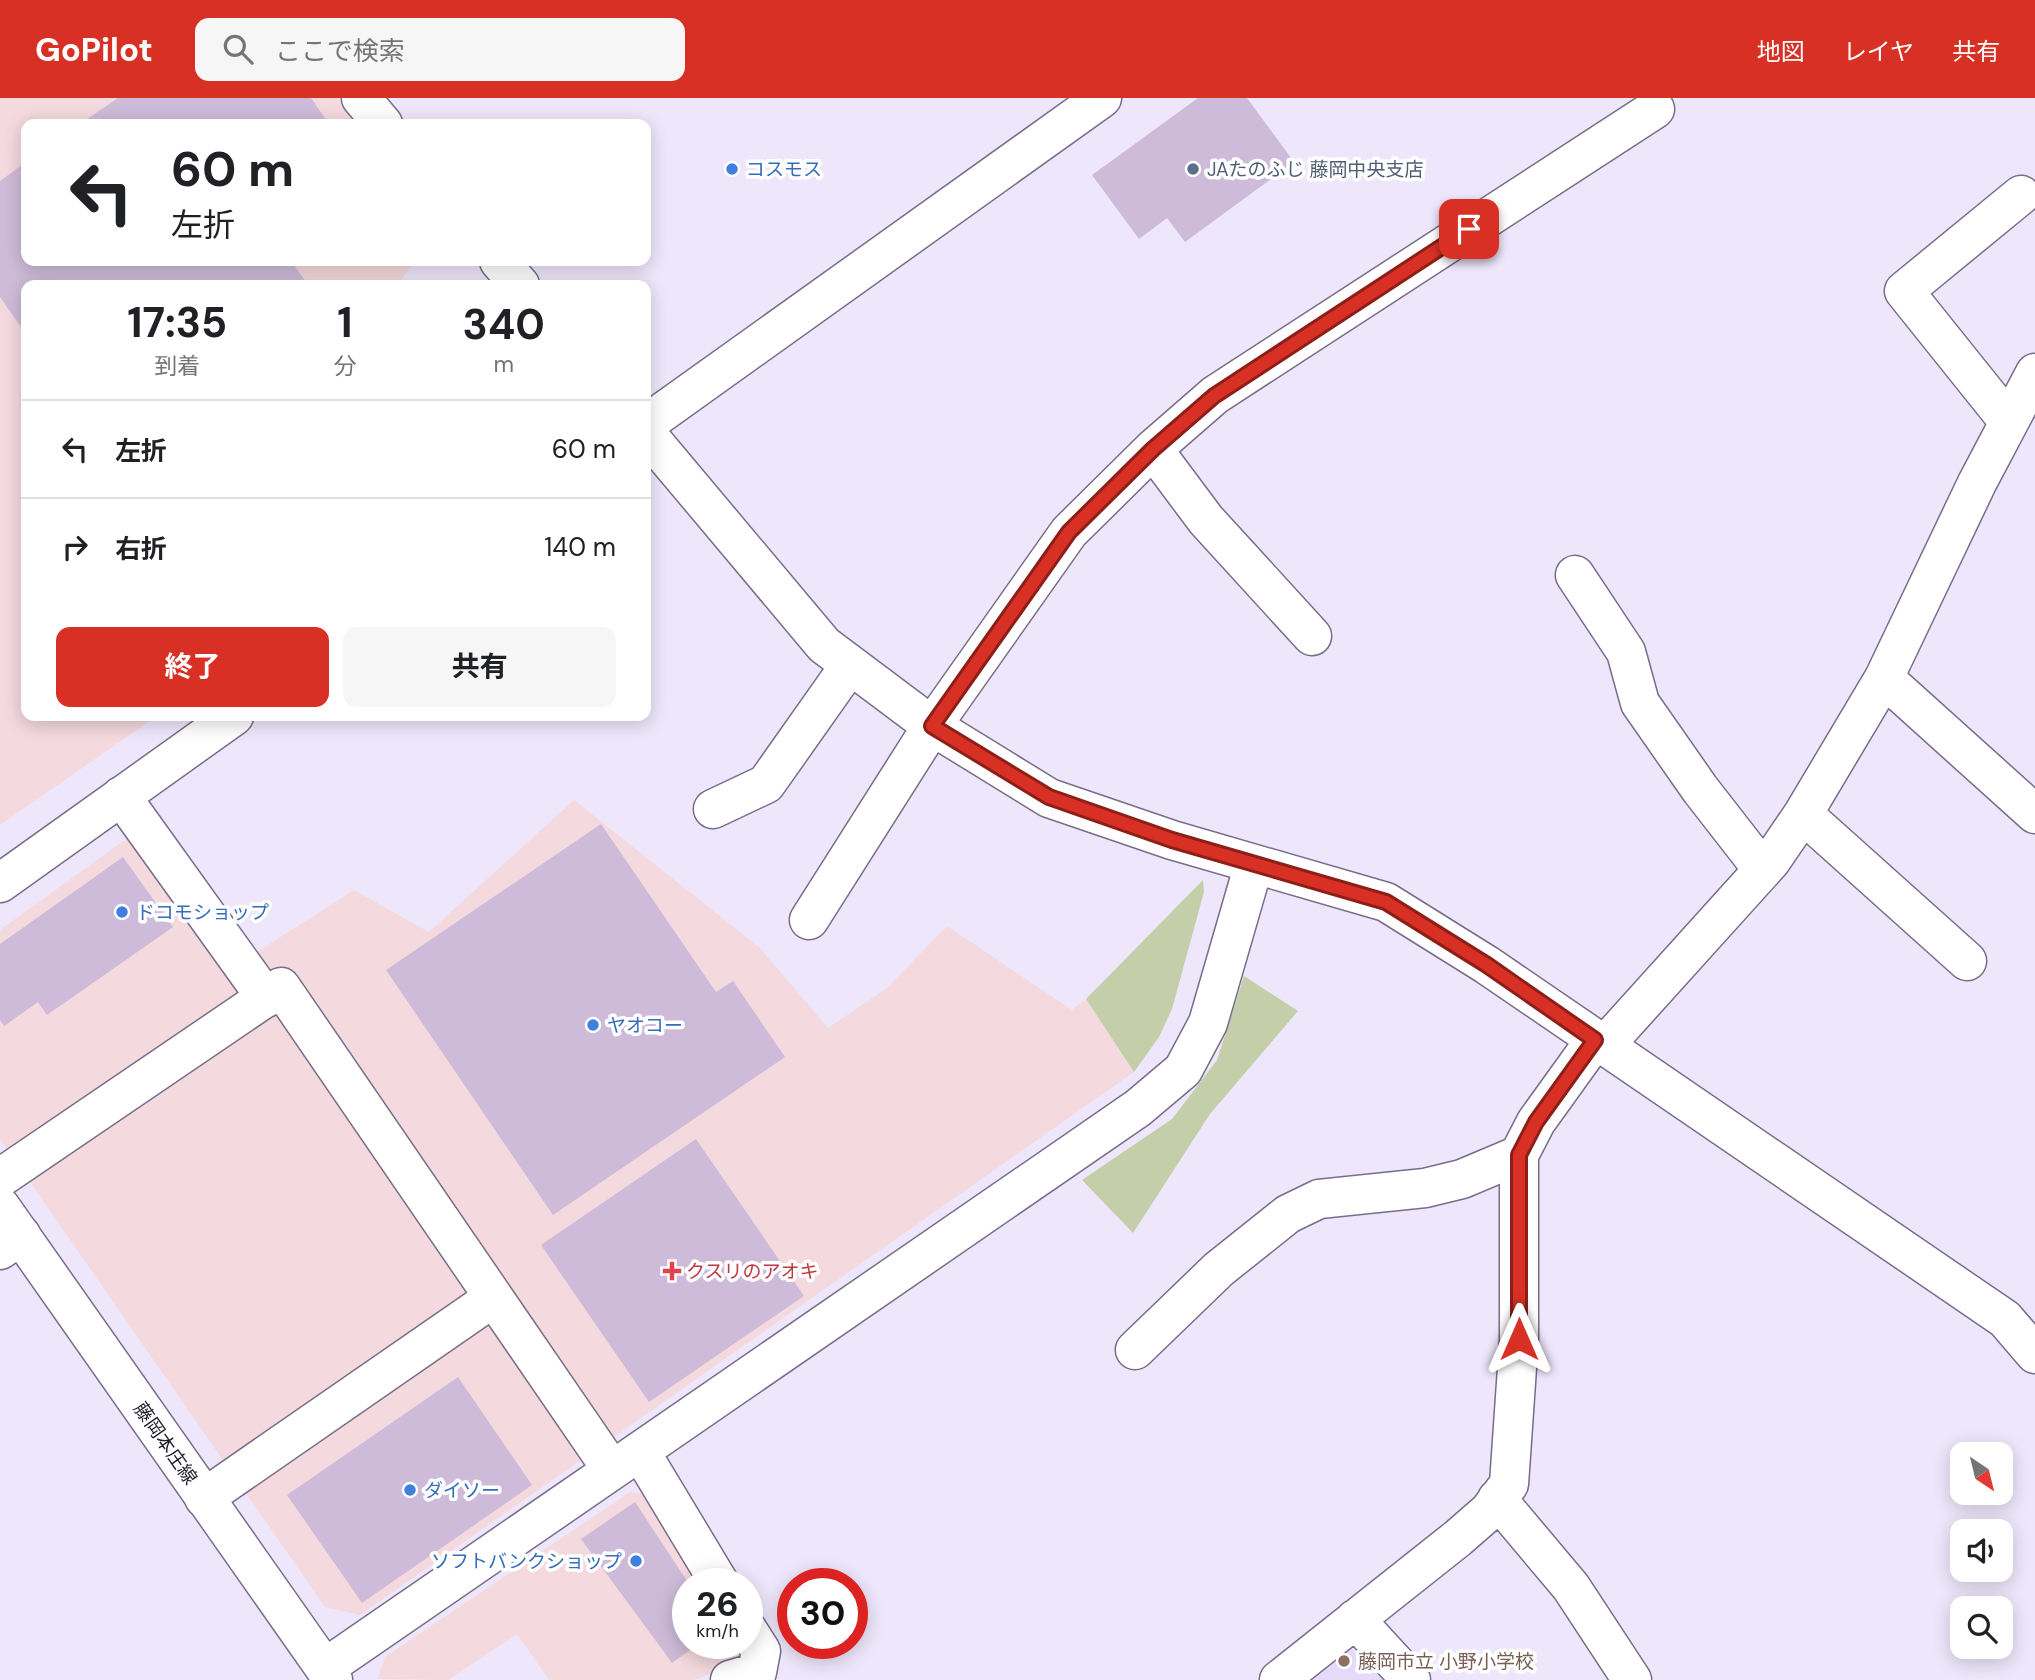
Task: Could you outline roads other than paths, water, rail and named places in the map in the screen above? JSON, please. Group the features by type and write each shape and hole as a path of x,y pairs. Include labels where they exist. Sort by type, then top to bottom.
{"street":[{"path":"361,98 379,119"},
{"path":"651,420 1102,98"},
{"path":"809,920 932,726 1069,532 1153,449 1214,396 1655,109"},
{"path":"2009,422 1905,291 2021,195"},
{"path":"503,266 516,280"},
{"path":"1279,1680 1458,1538 1489,1511 1509,1484 1519,1339 1519,1155 1536,1122 1600,1043 1763,870 1804,814 1884,678 1976,482 2035,373"},
{"path":"651,439 824,645 932,726 1049,797 1172,840 1386,902 1487,965 2005,1320 2035,1354"},
{"path":"1153,449 1206,520 1312,636"},
{"path":"1575,575 1626,652 1640,704 1700,789 1763,870"},
{"path":"713,809 766,783 850,664"},
{"path":"1884,678 2035,814"},
{"path":"0,883 227,721"},
{"path":"121,796 266,998"},
{"path":"1804,814 1967,961"},
{"path":"329,1674 626,1461 1138,1108 1183,1070 1208,1023 1254,863"},
{"path":"0,1178 281,987 493,1297 626,1461 708,1568"},
{"path":"1135,1350 1219,1269 1288,1214 1319,1199 1425,1188 1462,1179 1519,1155"},
{"name":"藤岡本庄線","path":"7,1230 204,1498 329,1674"},
{"path":"204,1498 493,1297"},
{"path":"1497,1499 1571,1587 1632,1680"},
{"path":"1356,1619 1411,1680"},
{"path":"730,1680 757,1672 759,1659"}],"place":[{"name":"コスモス","path":"732,169"},
{"name":"JAたのふじ 藤岡中央支店","path":"1193,169"},
{"name":"ドコモショップ","path":"122,912"},
{"name":"ヤオコー","path":"593,1025"},
{"name":"クスリのアオキ","path":"672,1271"},
{"name":"ダイソー","path":"410,1490"},
{"name":"ソフトバンクショップ","path":"636,1561"},
{"name":"藤岡市立 小野小学校","path":"1344,1661"}]}
